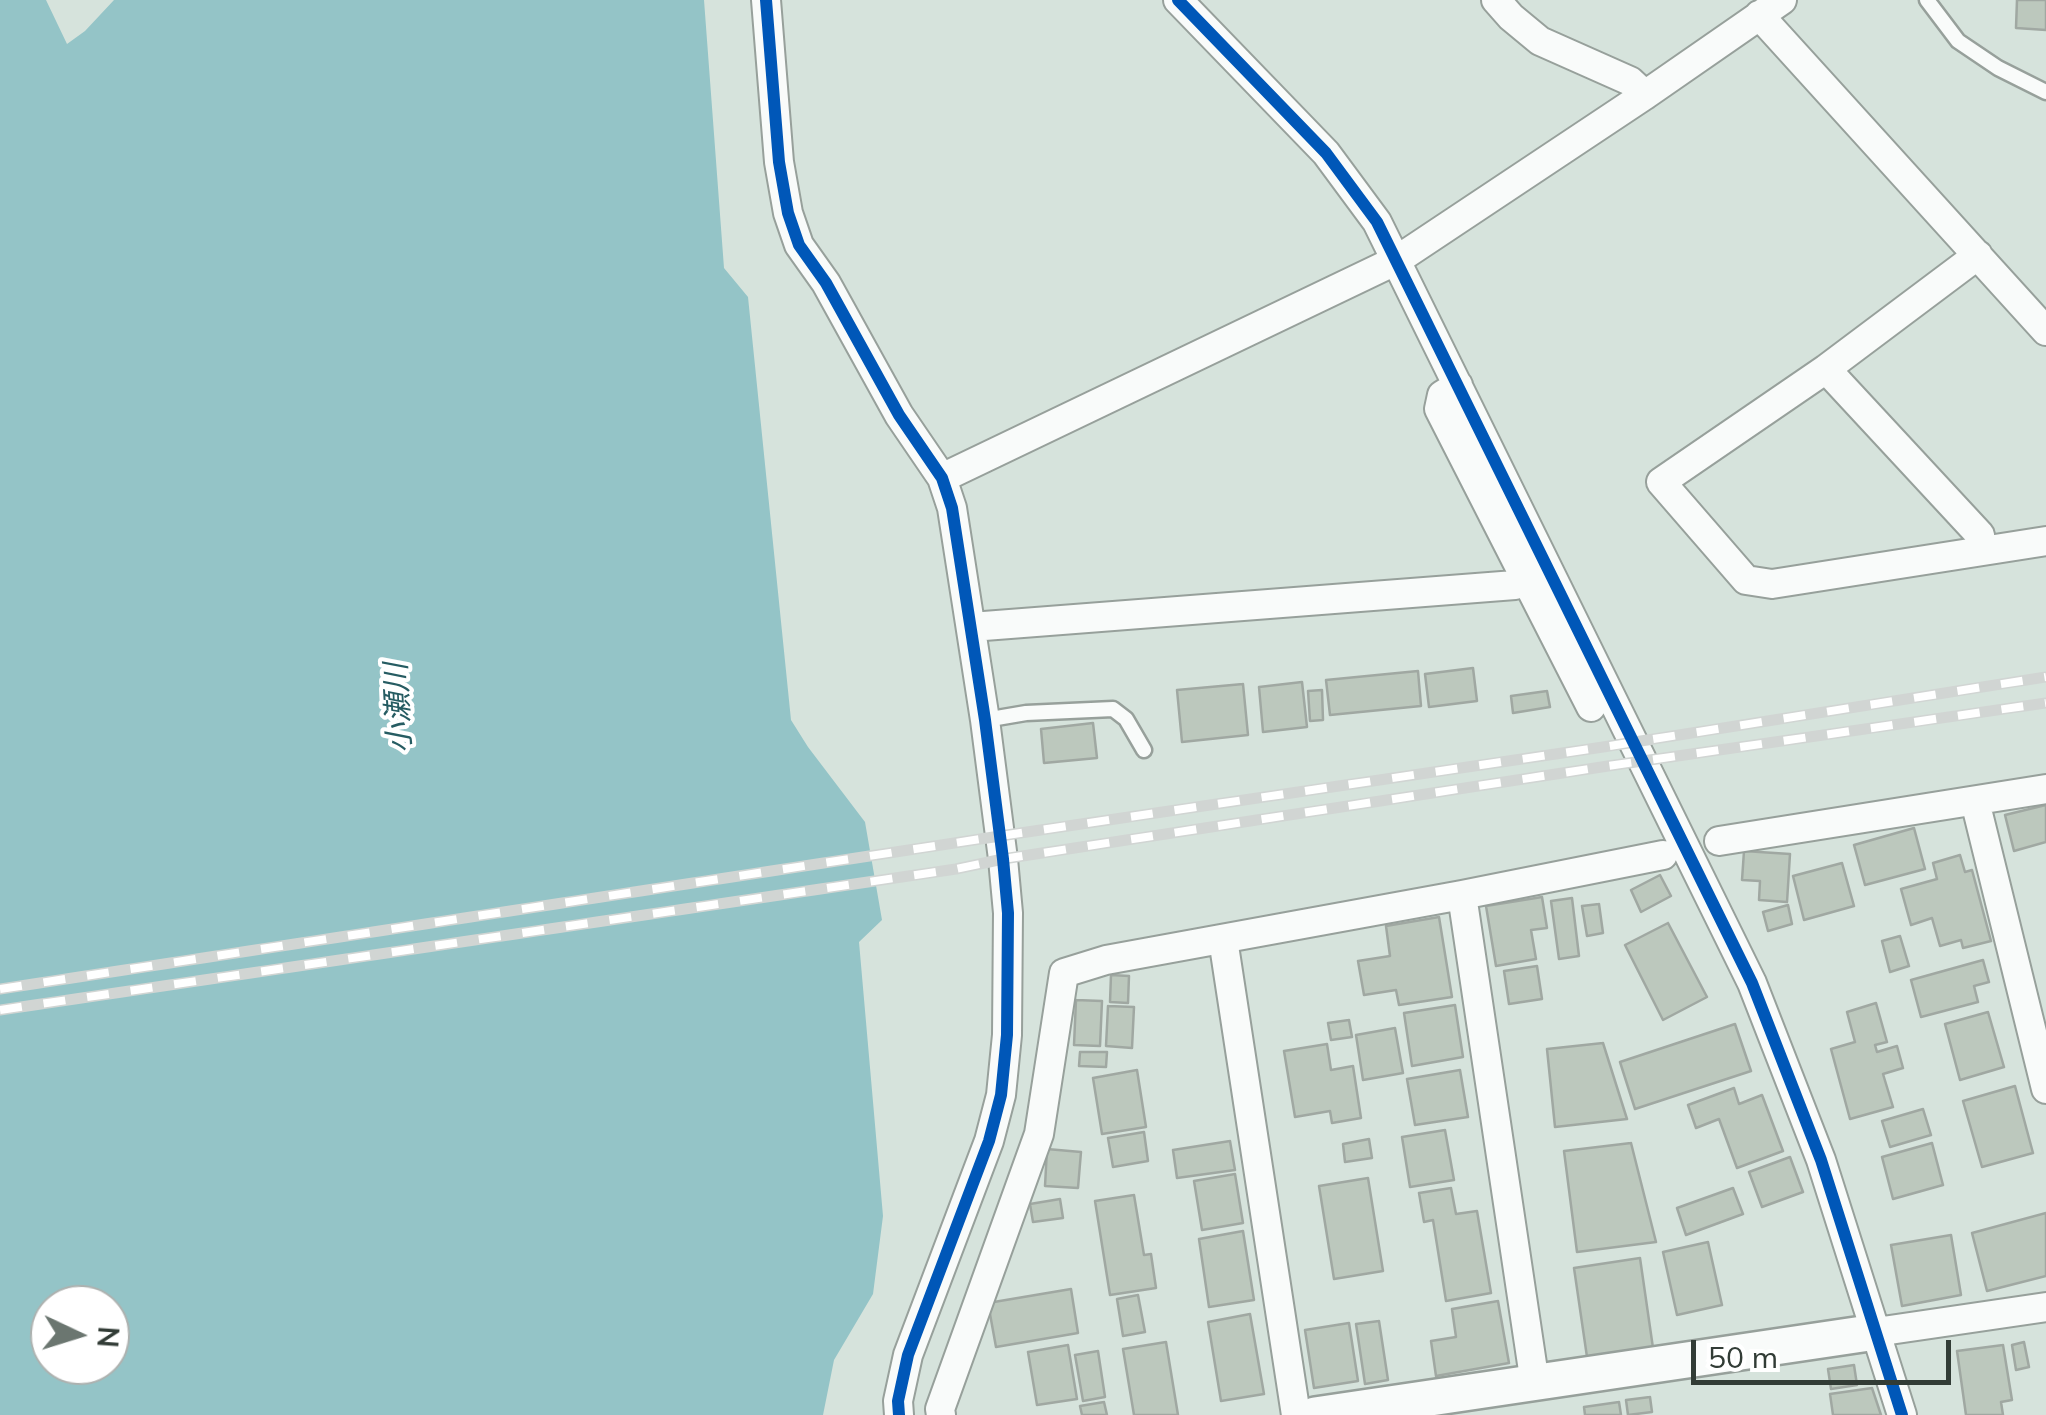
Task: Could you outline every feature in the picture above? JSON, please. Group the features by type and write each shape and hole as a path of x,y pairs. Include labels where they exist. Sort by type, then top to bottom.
{"street":[{"path":"766,0 779,162 788,213 799,245 826,283 899,415 942,478 952,508 985,720 1008,912 1007,1035 1001,1096 989,1141 908,1355 898,1401 899,1415"},
{"path":"1178,0 1326,153 1378,222 1752,983 1821,1160 1902,1415"},
{"path":"1496,0 1511,18 1540,40 1630,81 1645,95"},
{"path":"942,478 1397,260 1771,8 2046,331"},
{"path":"1978,255 1826,368 1661,482 1746,580 1772,584 2046,541"},
{"path":"1826,368 1980,535 1982,550"},
{"path":"1458,385 1442,395 1439,409 1592,707"},
{"path":"971,627 1496,586 1525,580"},
{"path":"1720,840 2046,789"},
{"path":"1975,801 2046,1089"},
{"path":"941,1415 1038,1134 1064,973 1106,960 1664,855"},
{"path":"1462,895 1535,1384"},
{"path":"1223,939 1296,1415"},
{"path":"1315,1415 1416,1407 1535,1384 2046,1307"}],"lane":[{"path":"1927,0 1958,40 1998,68 2046,92"},
{"path":"985,720 1026,713 1113,709 1126,718 1144,750"}],"water":[{"name":"小瀬川","path":"0,0 46,0 67,44 114,0 704,0 724,268 748,297 791,720 865,822 882,920 859,942 883,1216 873,1294 834,1360 823,1415 0,1415"}],"building":[{"path":"2017,0 2046,0 2046,30 2016,28"},
{"path":"1473,668 1477,701 1429,707 1425,674"},
{"path":"1418,671 1421,706 1330,715 1326,680"},
{"path":"1302,682 1307,727 1263,732 1259,687"},
{"path":"1243,684 1248,735 1182,742 1177,690"},
{"path":"1322,690 1323,720 1310,721 1308,691"},
{"path":"1547,691 1550,707 1513,713 1511,696"},
{"path":"1093,723 1097,758 1044,763 1041,729"},
{"path":"2046,805 2046,842 2014,851 2005,815"},
{"path":"1914,828 1925,869 1865,885 1854,845"},
{"path":"1744,851 1790,854 1787,902 1759,900 1760,881 1742,880"},
{"path":"1960,855 1965,872 1972,870 1991,941 1963,948 1961,940 1940,946 1932,918 1911,925 1901,889 1937,879 1933,863"},
{"path":"1842,863 1854,906 1804,920 1793,876"},
{"path":"1660,875 1671,896 1641,912 1631,890"},
{"path":"1542,897 1547,928 1531,930 1536,959 1496,966 1486,906"},
{"path":"1572,898 1579,956 1559,959 1551,901"},
{"path":"1599,904 1603,933 1587,936 1582,906"},
{"path":"1788,905 1792,924 1768,931 1763,912"},
{"path":"1439,917 1452,997 1399,1005 1396,990 1364,995 1358,961 1390,956 1386,926"},
{"path":"1668,923 1707,997 1663,1020 1625,945"},
{"path":"1900,936 1909,966 1890,972 1882,941"},
{"path":"1983,960 1989,982 1974,986 1978,1002 1921,1017 1911,980"},
{"path":"1537,966 1542,999 1509,1004 1504,971"},
{"path":"1111,975 1129,976 1128,1003 1110,1002"},
{"path":"1076,1000 1102,1001 1100,1046 1074,1045"},
{"path":"1876,1003 1887,1042 1875,1045 1877,1052 1897,1046 1903,1068 1883,1074 1893,1107 1850,1119 1831,1049 1855,1042 1847,1012"},
{"path":"1455,1005 1463,1057 1412,1066 1404,1013"},
{"path":"1108,1006 1134,1007 1132,1048 1106,1046"},
{"path":"1988,1012 2004,1067 1960,1080 1945,1024"},
{"path":"1349,1020 1352,1037 1331,1040 1328,1023"},
{"path":"1735,1024 1751,1071 1635,1109 1620,1062"},
{"path":"1395,1028 1403,1073 1363,1080 1356,1035"},
{"path":"1603,1043 1627,1119 1555,1127 1547,1049"},
{"path":"1327,1044 1331,1070 1353,1066 1361,1118 1332,1123 1330,1111 1295,1117 1284,1051"},
{"path":"1080,1052 1107,1052 1106,1067 1079,1066"},
{"path":"1137,1070 1146,1127 1102,1134 1093,1078"},
{"path":"1460,1070 1468,1117 1415,1125 1407,1079"},
{"path":"2015,1086 2033,1153 1982,1167 1963,1101"},
{"path":"1734,1088 1739,1104 1762,1095 1783,1151 1737,1168 1719,1119 1696,1128 1688,1105"},
{"path":"1923,1109 1931,1135 1890,1147 1882,1121"},
{"path":"1445,1130 1454,1180 1410,1187 1402,1137"},
{"path":"1144,1132 1148,1161 1113,1167 1108,1138"},
{"path":"1369,1139 1372,1158 1345,1162 1343,1144"},
{"path":"1230,1141 1235,1170 1177,1178 1173,1150"},
{"path":"1631,1143 1656,1242 1577,1252 1564,1151"},
{"path":"1932,1143 1943,1185 1893,1199 1882,1157"},
{"path":"1047,1149 1081,1152 1078,1188 1045,1186"},
{"path":"1790,1157 1803,1192 1762,1207 1749,1172"},
{"path":"1235,1174 1243,1223 1202,1230 1194,1181"},
{"path":"1368,1178 1383,1271 1334,1279 1319,1186"},
{"path":"1451,1188 1456,1214 1477,1211 1491,1293 1446,1301 1433,1220 1424,1222 1419,1193"},
{"path":"1733,1188 1743,1214 1686,1235 1677,1208"},
{"path":"1134,1195 1144,1255 1151,1254 1156,1288 1110,1295 1095,1201"},
{"path":"1060,1199 1063,1218 1033,1222 1030,1204"},
{"path":"2046,1213 2046,1276 1987,1291 1972,1233"},
{"path":"1243,1231 1254,1300 1209,1307 1199,1239"},
{"path":"1951,1235 1961,1295 1902,1306 1891,1245"},
{"path":"1708,1242 1722,1305 1677,1315 1663,1252"},
{"path":"1640,1258 1653,1348 1587,1357 1574,1268"},
{"path":"1071,1289 1078,1333 996,1347 988,1303"},
{"path":"1138,1295 1145,1332 1123,1336 1117,1299"},
{"path":"1498,1301 1509,1363 1436,1376 1431,1341 1456,1337 1452,1309"},
{"path":"1250,1314 1264,1394 1221,1401 1208,1322"},
{"path":"1379,1321 1388,1380 1365,1384 1356,1324"},
{"path":"1349,1323 1358,1381 1314,1388 1305,1330"},
{"path":"1166,1342 1178,1415 1134,1415 1123,1349"},
{"path":"2024,1342 2029,1367 2016,1370 2012,1345"},
{"path":"1068,1345 1077,1399 1037,1405 1028,1352"},
{"path":"2003,1345 2012,1400 2001,1402 2003,1415 1966,1415 1957,1351"},
{"path":"1098,1351 1105,1397 1083,1401 1075,1355"},
{"path":"1854,1365 1857,1385 1831,1389 1828,1369"},
{"path":"1872,1388 1881,1415 1833,1415 1830,1394"},
{"path":"1650,1397 1652,1412 1628,1415 1626,1400"},
{"path":"1104,1402 1107,1415 1082,1415 1080,1406"},
{"path":"1619,1402 1621,1415 1585,1415 1584,1407"}],"railway":[{"path":"0,989 2046,677"},
{"path":"0,1010 2046,703"}],"cycle path":[{"path":"766,0 779,162 788,213 799,245 826,283 899,415 942,478 952,508 1003,859 1008,913 1007,1035 1001,1095 989,1141 908,1355 898,1401 899,1415"},
{"path":"1178,0 1326,153 1377,222 1752,983 1821,1160 1902,1415"}]}
